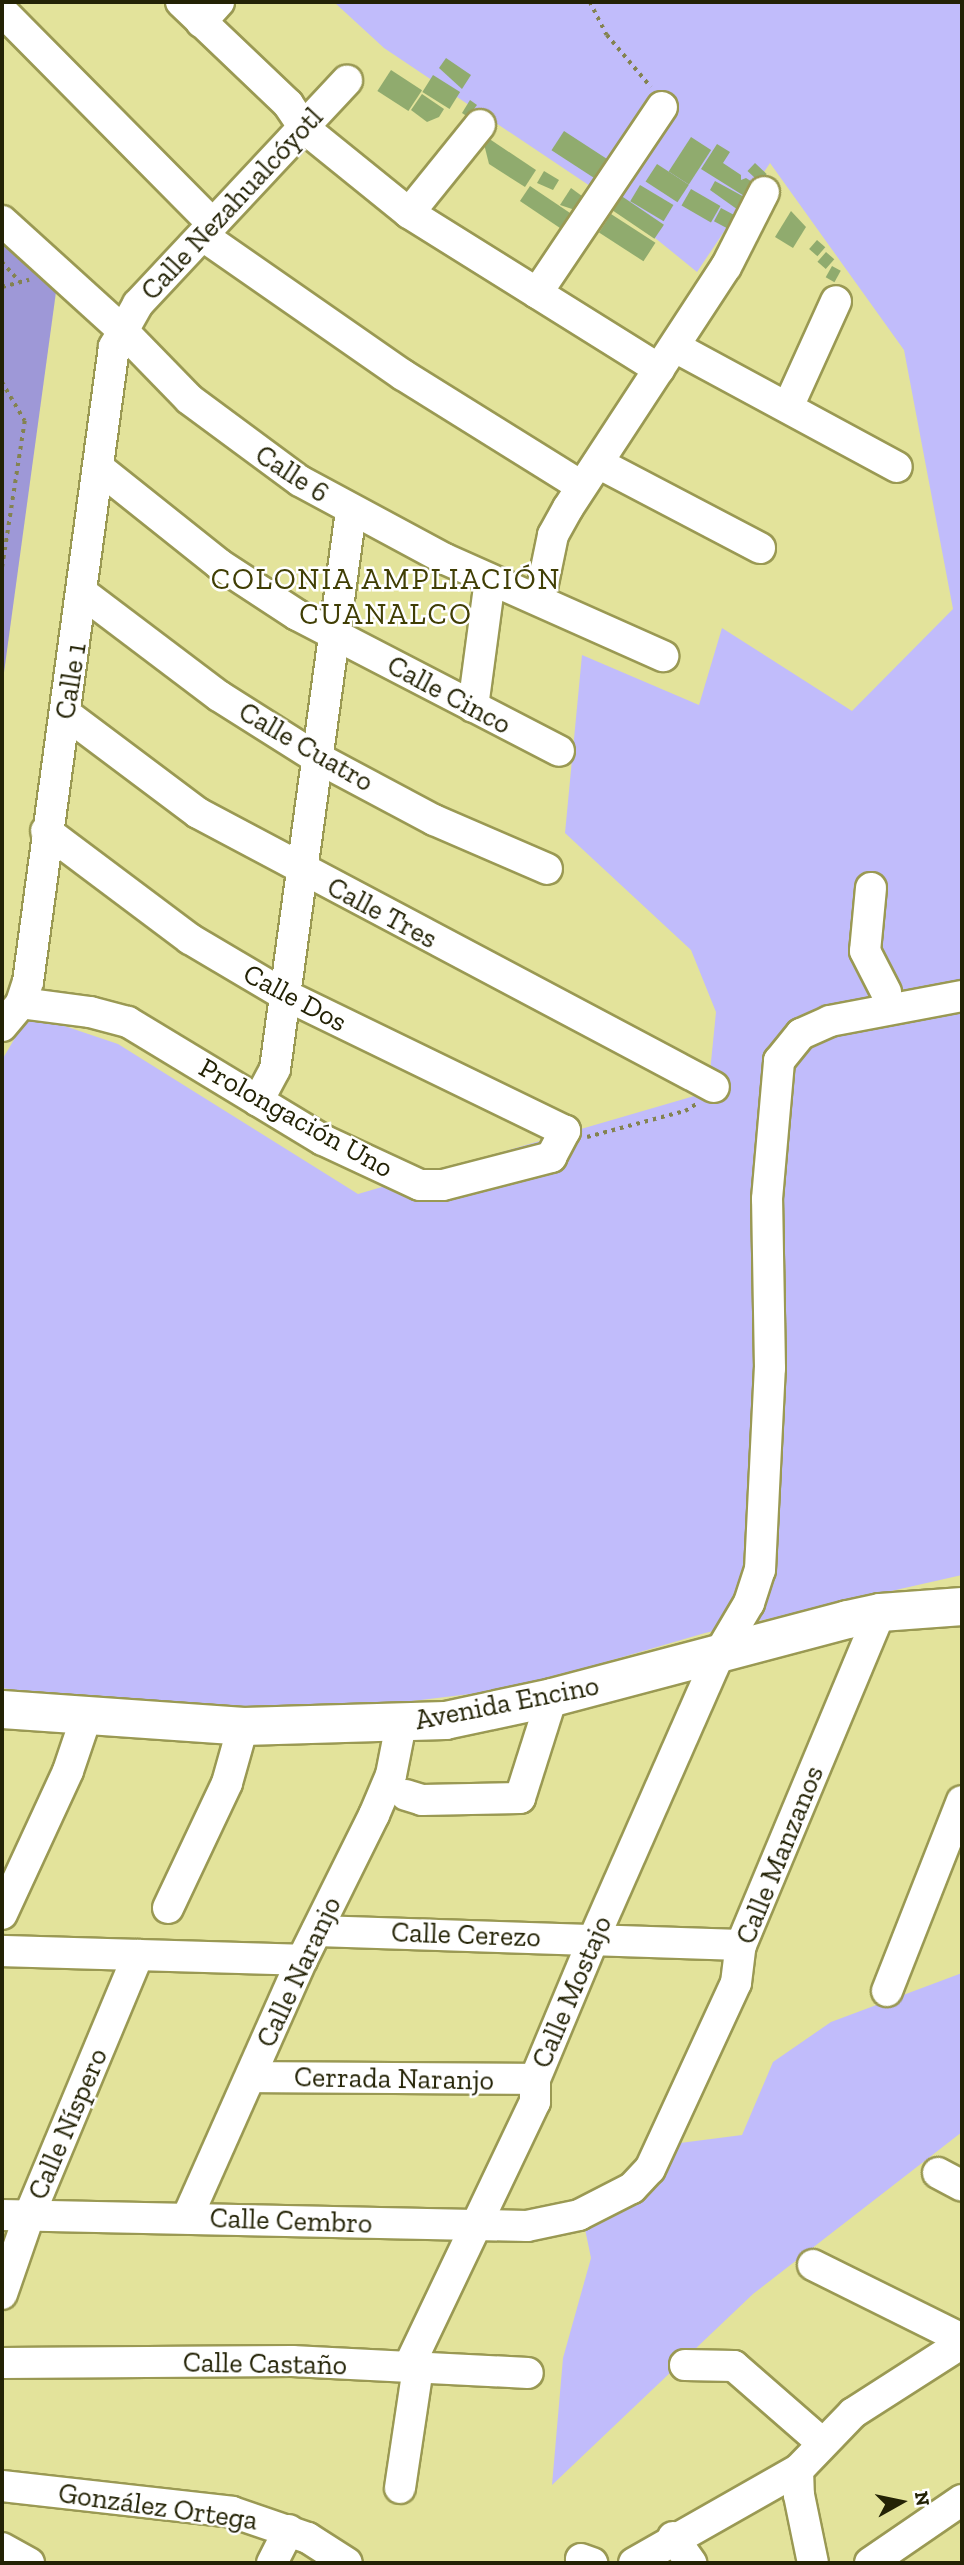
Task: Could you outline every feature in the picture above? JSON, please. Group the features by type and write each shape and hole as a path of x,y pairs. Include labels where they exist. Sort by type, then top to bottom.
{"main road":[{"name":"Avenida Encino","path":"2,1709 243,1726 401,1724 486,1713 880,1612 962,1606"}],"street":[{"path":"200,8 288,104 304,128 410,213 537,293 667,358 788,407 897,467"},
{"path":"2,11 208,230 403,375 589,474 760,548"},
{"name":"Calle Nezahualcóyotl","path":"122,330 138,304 347,81"},
{"path":"537,293 662,107"},
{"path":"410,213 480,125"},
{"path":"540,598 553,535 589,474 726,267 764,192"},
{"name":"Calle 6","path":"2,221 122,330 189,399 259,454 351,511 490,580 540,598 663,656"},
{"path":"788,407 836,300"},
{"name":"Calle 1","path":"2,1026 21,1003 28,982 46,831 84,594 110,364 122,330"},
{"name":"Calle Cinco","path":"100,469 219,564 334,634 559,751"},
{"path":"258,1101 275,1069 282,994 302,871 314,756 351,511"},
{"path":"473,707 490,580"},
{"name":"Calle Cuatro","path":"84,594 219,696 314,756 434,820 547,869"},
{"name":"Calle Tres","path":"66,714 198,813 302,871 714,1087"},
{"name":"Calle Dos","path":"46,831 190,939 282,994 565,1131"},
{"path":"871,888 865,951 877,1002"},
{"path":"877,1002 962,975"},
{"path":"877,1002 962,996"},
{"name":"Calle Mostajo","path":"400,2488 413,2368 475,2227 535,2102 535,2079 594,1938 720,1652 749,1603 763,1544 770,1368 767,1199 779,1060 801,1034 877,1002"},
{"name":"Prolongación Uno","path":"21,1003 90,1012 128,1022 323,1140 400,1177 432,1187 551,1157 565,1131"},
{"name":"Calle Manzanos","path":"579,2215 643,2179 665,2136 736,1983 741,1945 880,1612"},
{"path":"406,1795 422,1800 520,1798 552,1697"},
{"path":"2,1914 68,1771 86,1715"},
{"name":"Calle Naranjo","path":"187,2218 302,1960 391,1776 401,1724"},
{"path":"168,1908 227,1783 243,1726"},
{"path":"887,1991 962,1801"},
{"name":"Calle Cerezo","path":"317,1931 594,1938 741,1945"},
{"path":"2,1951 302,1960"},
{"name":"Calle Níspero","path":"2,2294 16,2215 138,1955"},
{"name":"Cerrada Naranjo","path":"252,2077 535,2079"},
{"name":"Calle Cembro","path":"16,2215 475,2227 527,2226 579,2215"},
{"path":"634,2563 673,2537 798,2470 821,2442 853,2413 962,2341 813,2265"},
{"name":"Calle Castaño","path":"2,2363 292,2361 528,2373"},
{"path":"685,2365 733,2366 821,2442"},
{"path":"798,2470 799,2495 813,2563"},
{"name":"González Ortega","path":"2,2486 232,2512 289,2530 347,2563"},
{"path":"886,2558 962,2500"},
{"path":"272,2563 289,2530"},
{"path":"673,2537 691,2563"},
{"path":"2,2548 29,2563"}],"path":[{"path":"590,2 607,35 634,65 662,107"},
{"path":"2,262 20,282"},
{"path":"2,382 25,421 2,570"},
{"path":"565,1131 587,1137 615,1132 685,1111 714,1087"}],"shaded area":[{"path":"334,2 962,2 962,1575 705,1633 513,1689 230,1723 2,1688 2,1060 29,1014 118,1044 358,1194 708,1092 716,1012 691,950 565,833 582,655 699,705 722,628 852,711 953,609 904,350 770,163 697,272 596,190 384,48"},
{"path":"2,240 56,292 2,687"},
{"path":"962,1973 962,2132 753,2294 552,2485 563,2358 591,2258 580,2205 680,2143 742,2135 773,2062 831,2022"}],"building":[{"path":"446,58 471,75 462,89 439,68"},
{"path":"391,70 422,90 408,111 377,91"},
{"path":"433,75 460,92 450,109 422,92"},
{"path":"422,94 444,109 439,117 427,122 411,110"},
{"path":"470,100 477,105 468,117 462,113"},
{"path":"564,131 610,161 598,180 551,150"},
{"path":"691,137 711,150 689,184 669,171"},
{"path":"483,140 491,140 536,170 525,187 489,164"},
{"path":"717,144 730,152 723,163 741,175 741,180 746,178 757,185 749,199 701,169"},
{"path":"755,163 767,174 759,182 747,171"},
{"path":"657,164 689,185 677,202 646,182"},
{"path":"544,171 559,180 553,190 537,183"},
{"path":"715,181 748,199 741,212 710,190"},
{"path":"640,185 673,205 664,221 630,201"},
{"path":"530,186 576,217 566,232 520,201"},
{"path":"571,188 586,199 578,211 560,205"},
{"path":"691,189 720,206 711,222 682,205"},
{"path":"620,195 664,225 654,239 610,209"},
{"path":"721,208 736,216 729,229 714,221"},
{"path":"791,211 806,227 793,248 775,237"},
{"path":"611,214 655,243 643,261 599,232"},
{"path":"817,240 825,247 817,256 809,249"},
{"path":"826,252 834,259 826,269 817,262"},
{"path":"832,266 841,271 834,282 826,277"}],"district":[{"name":"COLONIA AMPLIACIÓN CUANALCO","path":"386,596"}]}
